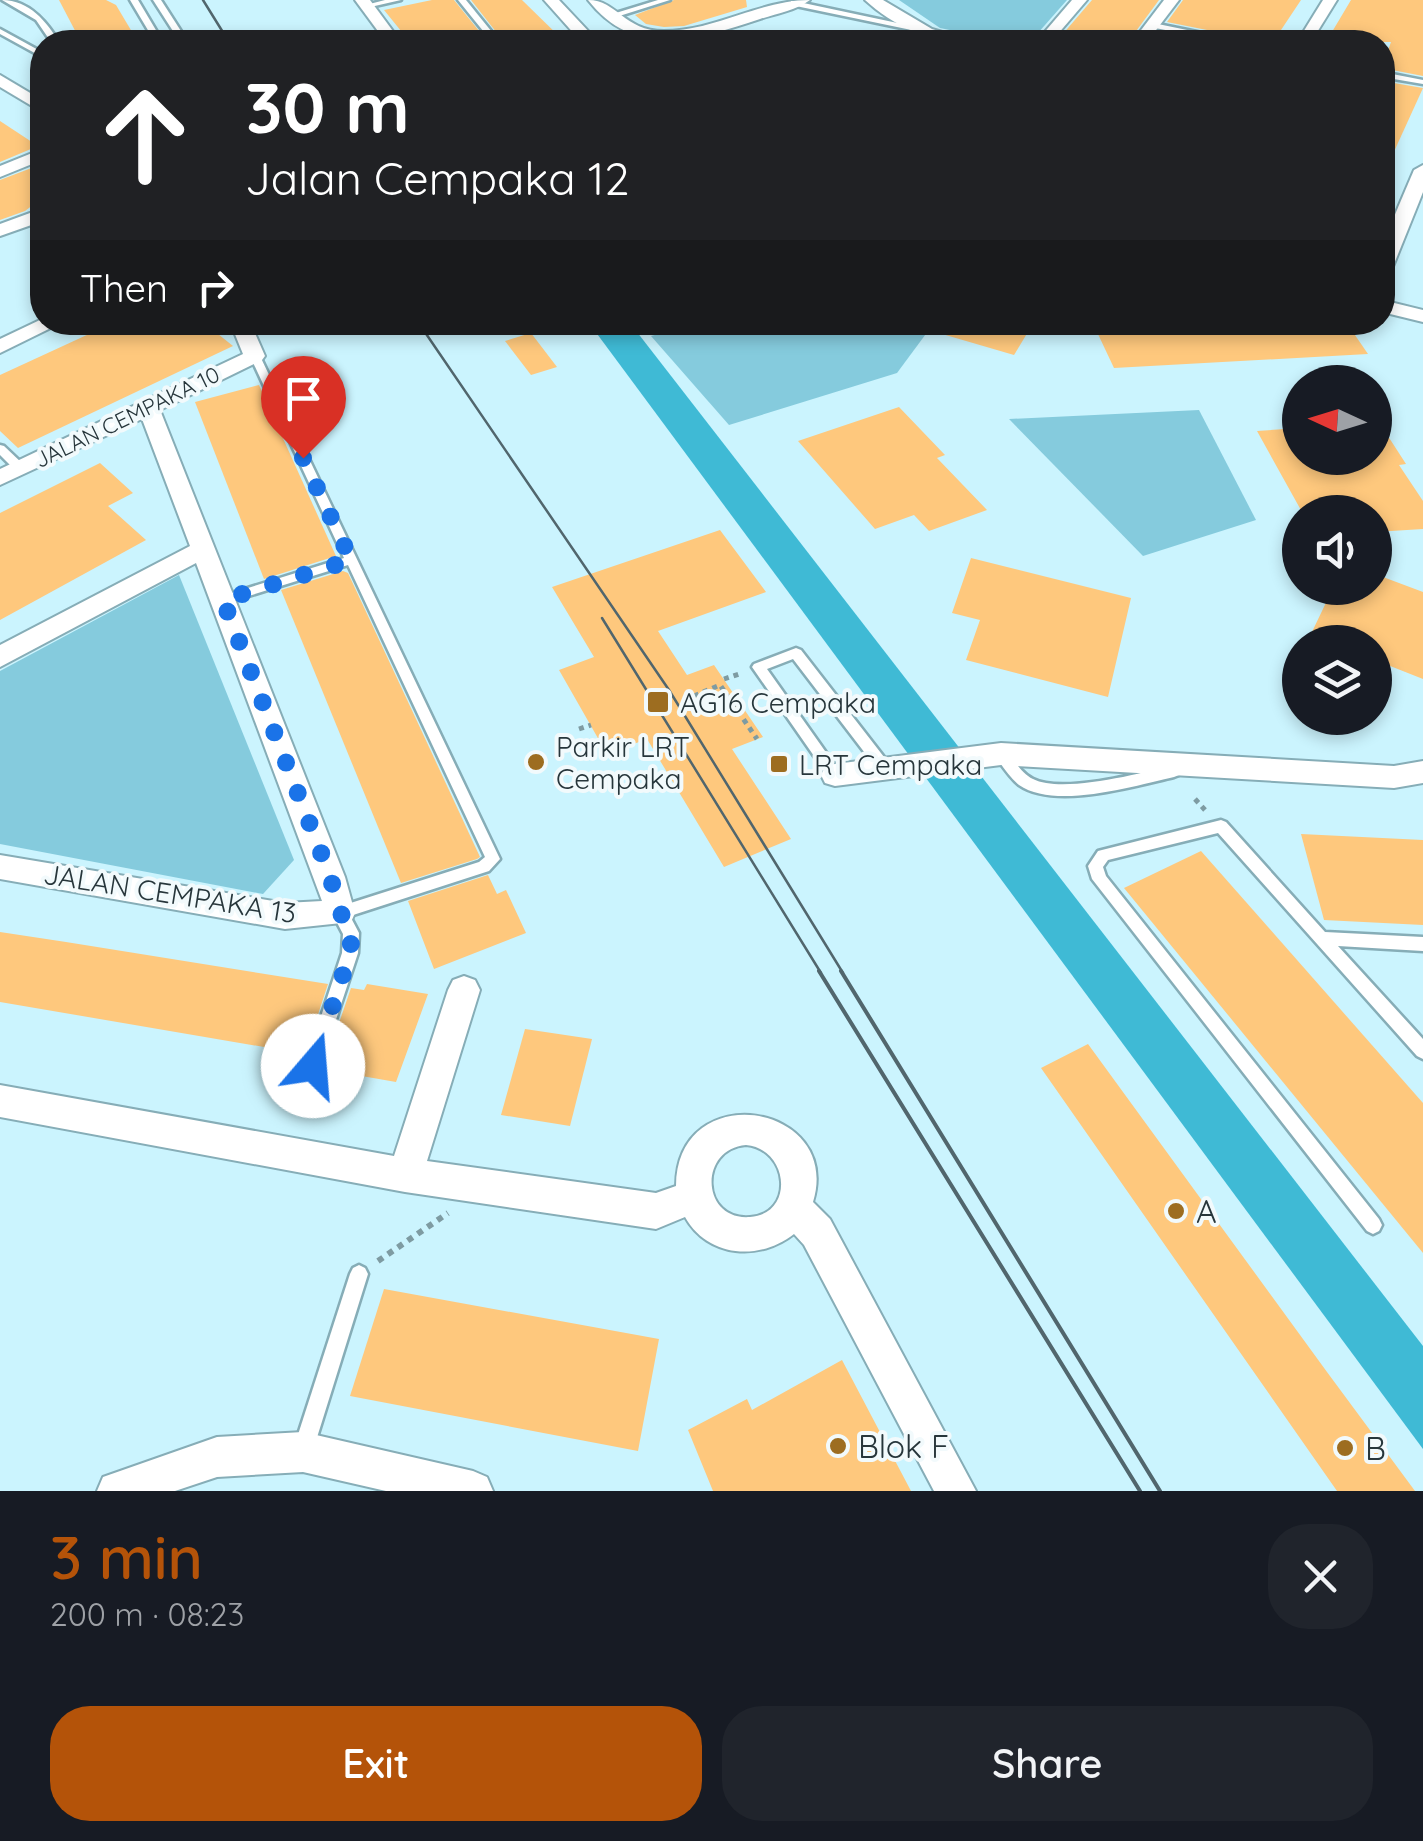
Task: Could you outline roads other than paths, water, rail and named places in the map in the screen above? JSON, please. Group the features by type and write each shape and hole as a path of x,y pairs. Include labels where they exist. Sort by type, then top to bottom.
{"street":[{"path":"552,0 579,30"},
{"path":"595,0 610,16 633,30"},
{"path":"872,0 924,30"},
{"path":"1054,30 1080,0"},
{"path":"1147,30 1172,0"},
{"path":"1311,30 1330,0"},
{"path":"698,30 798,1"},
{"path":"364,3 385,30"},
{"path":"0,80 30,99"},
{"path":"0,102 30,91"},
{"path":"0,172 30,159"},
{"path":"1395,236 1423,170"},
{"path":"1395,212 1404,214"},
{"path":"0,230 30,220"},
{"path":"1395,309 1423,316"},
{"path":"0,347 30,333"},
{"path":"246,335 255,356"},
{"name":"JALAN CEMPAKA 10","path":"10,473 255,356"},
{"path":"148,407 330,876 340,912"},
{"path":"0,657 203,549"},
{"path":"836,776 991,755 1394,778 1423,772"},
{"name":"JALAN CEMPAKA 13","path":"0,867 286,916 340,912"},
{"path":"405,1175 464,990"},
{"path":"0,1101 405,1175 656,1211 694,1196"},
{"path":"748,1128 780,1141 799,1171 794,1207 783,1221 767,1231 749,1235 730,1233 714,1224 694,1196 692,1179 704,1148 716,1137 748,1128"},
{"path":"794,1207 817,1232 956,1491"},
{"path":"118,1491 217,1457 303,1452 473,1491"}],"lane":[{"path":"6,0 39,18 47,30"},
{"path":"134,0 152,30"},
{"path":"157,0 176,30"},
{"path":"364,3 397,0"},
{"path":"462,0 486,30"},
{"path":"610,16 666,0"},
{"path":"798,1 919,30"},
{"path":"1152,24 1180,30"},
{"path":"0,32 30,48"},
{"path":"1395,77 1423,82"},
{"path":"255,356 493,859 484,866 340,912 352,932 350,953 313,1066"},
{"path":"0,449 10,473"},
{"path":"223,600 351,560"},
{"path":"836,776 759,667 796,653 895,769"},
{"path":"1373,1225 1100,879 1096,866 1102,855 1221,826 1423,1051"},
{"path":"1321,938 1423,944"},
{"path":"303,1452 360,1274"}],"tram line":[{"path":"203,0 222,30"},
{"path":"427,335 669,690 843,973"},
{"path":"602,618 821,973"},
{"path":"819,971 1140,1491"},
{"path":"841,971 1160,1491"}],"place":[{"name":"AG16 Cempaka","path":"658,702"},
{"name":"Parkir LRT Cempaka","path":"536,762"},
{"name":"LRT Cempaka","path":"779,764"},
{"name":"A","path":"1176,1211"},
{"name":"Blok F","path":"838,1446"},
{"name":"B","path":"1345,1448"}]}
